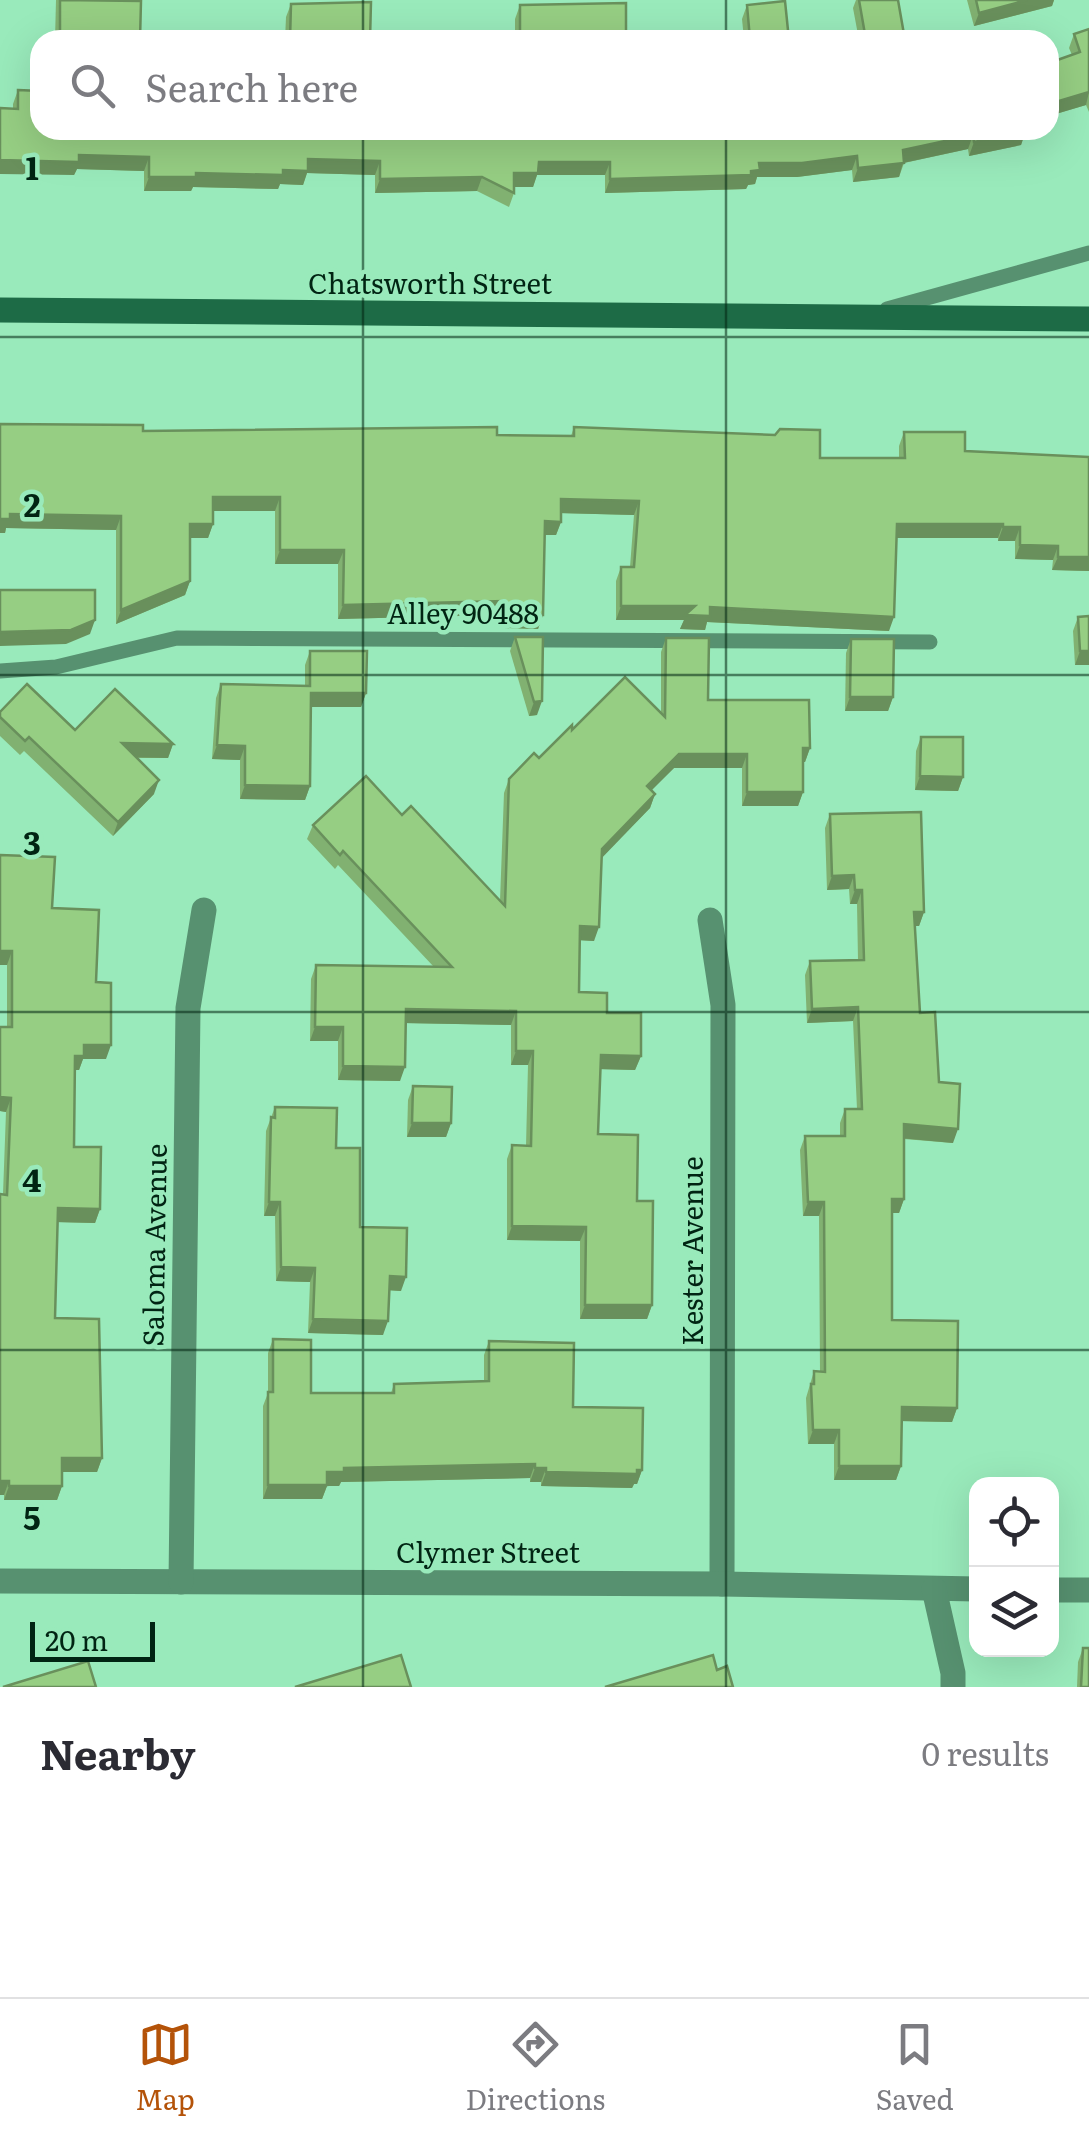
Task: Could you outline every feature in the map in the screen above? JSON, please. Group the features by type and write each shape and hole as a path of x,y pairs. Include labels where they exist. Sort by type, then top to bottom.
{"main road":[{"name":"Chatsworth Street","path":"0,310 1089,319"}],"street":[{"name":"Saloma Avenue","path":"182,1582 188,1008 204,910"},
{"name":"Kester Avenue","path":"710,920 723,1005 722,1584"},
{"name":"Clymer Street","path":"0,1581 969,1589"},
{"path":"934,1589 953,1672 952,1687"},
{"path":"1059,1590 1089,1590"}],"lane":[{"name":"Chatsworth Street","path":"859,317 1089,252"},
{"name":"Alley 90488","path":"0,671 56,668 177,638 930,642"}],"building":[{"path":"60,0 141,1 140,30 60,30"},
{"path":"859,0 898,0 903,30 864,30"},
{"path":"976,0 1027,0 979,13"},
{"path":"785,1 788,30 749,30 747,5"},
{"path":"371,2 370,30 290,30 291,4"},
{"path":"626,3 626,30 520,30 520,5"},
{"path":"1089,29 1089,92 1059,101 1059,59 1080,52 1074,34"},
{"path":"18,90 30,91 30,140 950,140 903,150 904,163 858,168 857,156 802,163 759,163 760,170 751,171 751,175 610,179 610,162 539,162 538,173 514,173 514,193 482,177 380,179 380,161 308,159 308,171 283,170 283,175 196,173 196,177 149,177 149,157 79,155 79,162 0,160 0,108 18,109"},
{"path":"0,424 143,425 143,431 497,427 497,435 574,436 574,427 775,435 780,429 820,430 820,458 905,458 904,432 965,432 965,451 1089,457 1089,557 1058,557 1058,546 1020,545 1020,527 1003,524 897,524 894,617 710,607 710,616 685,615 695,606 621,606 621,567 634,567 639,501 561,499 561,522 545,521 543,615 509,614 504,601 343,605 344,550 280,550 280,497 213,497 213,524 190,524 190,581 121,610 121,516 10,514 10,519 0,519"},
{"path":"0,590 95,590 95,620 71,630 0,632"},
{"path":"1089,616 1089,651 1080,651 1078,617"},
{"path":"515,637 543,637 542,701 534,702"},
{"path":"666,638 709,638 708,700 809,700 810,748 803,748 803,792 747,792 747,754 679,754 647,786 655,794 602,849 599,927 580,926 579,992 607,993 607,1013 641,1013 641,1056 601,1055 598,1134 638,1135 637,1201 653,1201 652,1305 585,1305 586,1227 512,1226 512,1145 531,1146 533,1051 516,1051 516,1011 406,1009 405,1067 343,1066 343,1027 315,1027 316,965 452,967 343,851 340,855 313,825 366,776 402,815 411,806 505,906 509,779 534,753 539,758 572,725 572,730 625,677 665,717"},
{"path":"851,639 894,639 893,697 850,697"},
{"path":"310,651 367,651 366,693 311,693 310,786 245,785 245,746 217,745 221,684 310,686"},
{"path":"27,684 75,730 115,689 173,744 122,743 159,780 118,822 29,737 25,741 0,717 0,712"},
{"path":"921,737 963,737 963,777 920,776"},
{"path":"921,812 924,912 914,912 920,1013 935,1012 939,1082 960,1084 958,1129 904,1124 904,1199 892,1199 892,1320 958,1321 957,1408 902,1407 901,1466 839,1466 839,1430 813,1430 811,1384 814,1371 825,1372 824,1202 808,1202 805,1136 845,1136 845,1109 862,1109 858,1007 812,1009 810,961 864,960 862,890 855,890 854,875 832,876 830,814"},
{"path":"0,855 55,857 52,908 99,910 96,982 111,983 111,1045 84,1045 84,1056 75,1056 74,1147 101,1147 100,1209 58,1208 55,1318 99,1319 102,1458 62,1458 62,1486 9,1486 9,1481 0,1481 0,1194 7,1195 11,1098 0,1097 0,1027 12,1027 12,951 0,951"},
{"path":"413,1086 452,1087 451,1123 412,1123"},
{"path":"275,1107 337,1108 336,1148 360,1148 360,1227 407,1228 406,1277 390,1276 388,1321 313,1319 315,1268 281,1267 280,1202 269,1202 271,1117 275,1118"},
{"path":"273,1339 311,1340 311,1393 394,1393 394,1384 489,1381 489,1341 574,1343 573,1407 643,1408 642,1470 637,1470 637,1474 546,1472 546,1468 535,1468 535,1464 344,1468 344,1472 327,1472 327,1485 268,1485 268,1392 273,1392"},
{"path":"1083,1648 1089,1648 1089,1687 1081,1687"},
{"path":"401,1655 411,1687 295,1687"},
{"path":"713,1655 717,1670 727,1666 733,1687 605,1687"},
{"path":"88,1661 96,1687 3,1687"}]}
